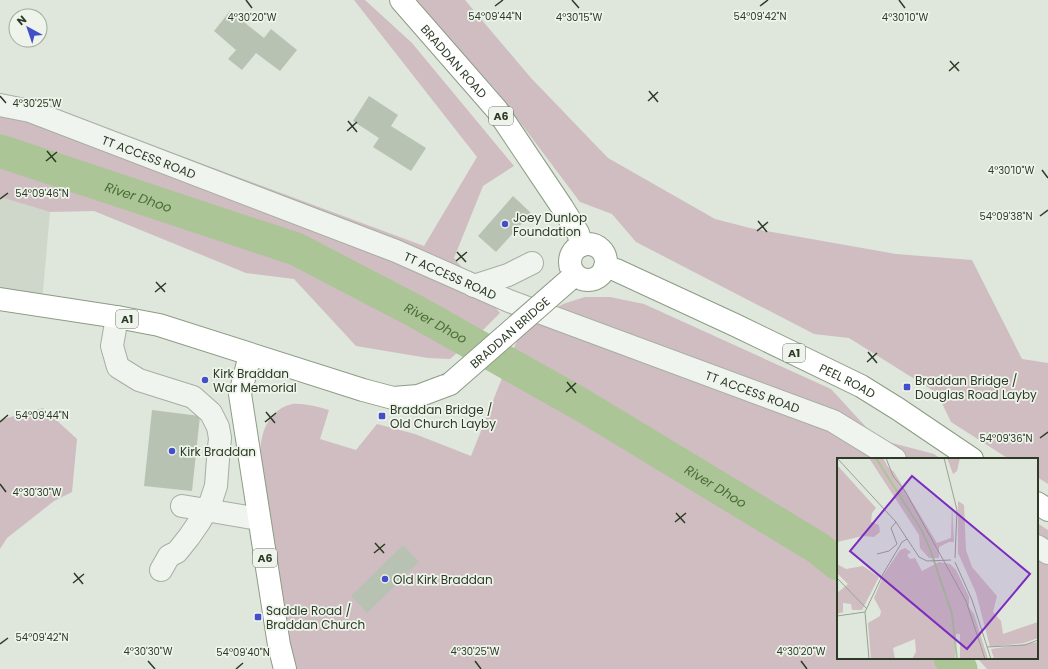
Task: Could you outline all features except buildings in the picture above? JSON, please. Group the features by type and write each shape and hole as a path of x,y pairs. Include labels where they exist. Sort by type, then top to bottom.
{"highway":[{"name":"BRADDAN ROAD","path":"401,0 496,110 562,206 578,233 582,245"},
{"path":"590,244 597,247 603,252 606,259 605,267 600,275 592,279 572,277 570,258 574,250 582,245 590,244"},
{"name":"PEEL ROAD","path":"605,267 616,270 728,322 860,386 898,409 971,458"},
{"name":"BRADDAN BRIDGE","path":"250,355 393,398 418,396 450,384 572,277"},
{"name":"A1","path":"0,299 118,317 159,325 250,355"},
{"name":"A6","path":"250,355 240,394 279,645 285,669"},
{"path":"1038,504 1048,510"}],"lane":[{"name":"TT ACCESS ROAD","path":"0,105 30,111 44,116 396,251 509,301 833,421 893,458"},
{"path":"474,286 508,275 532,264"},
{"path":"118,317 112,346 118,367 139,380 193,397 211,413 218,427 220,438 216,486 206,509 189,537 177,552 169,556 161,570"},
{"path":"182,506 259,519"},
{"path":"1038,547 1048,553"}],"shaded area":[{"path":"354,0 365,0 412,43 514,166 483,186 454,258 500,313 450,359 428,358 356,346 294,279 246,273 94,211 50,212 0,197 0,94 30,100 424,246 477,157"},
{"path":"414,0 465,0 531,78 608,158 715,219 750,228 896,254 972,260 1022,359 1048,363 1048,484 1038,478 1038,458 1007,458 951,422 937,393 849,338 814,334 636,242 612,214 580,202 495,89"},
{"path":"0,197 50,212 42,302 0,295"},
{"path":"585,297 610,297 644,304 831,389 877,439 934,454 940,458 837,458 837,659 939,659 948,669 297,669 287,640 262,465 262,437 270,419 279,409 285,406 296,404 310,406 329,410 320,439 356,450 377,424 415,434 471,456 518,338 540,318 563,304"},
{"path":"43,408 77,439 72,492 54,501 7,538 0,549 0,420"},
{"path":"1038,524 1048,530 1048,669 987,669 978,659 1038,659"}],"waterway":[{"name":"River Dhoo","path":"0,151 296,249 415,311 582,405 818,548 837,563"},
{"name":"River Dhoo","path":"951,659 961,669"}],"place":[{"name":"Joey Dunlop Foundation","path":"505,224"},
{"name":"Kirk Braddan War Memorial","path":"205,380"},
{"name":"Braddan Bridge / Douglas Road Layby","path":"907,387"},
{"name":"Braddan Bridge / Old Church Layby","path":"382,416"},
{"name":"Kirk Braddan","path":"172,451"},
{"name":"Old Kirk Braddan","path":"385,579"},
{"name":"Saddle Road / Braddan Church","path":"258,617"}]}
